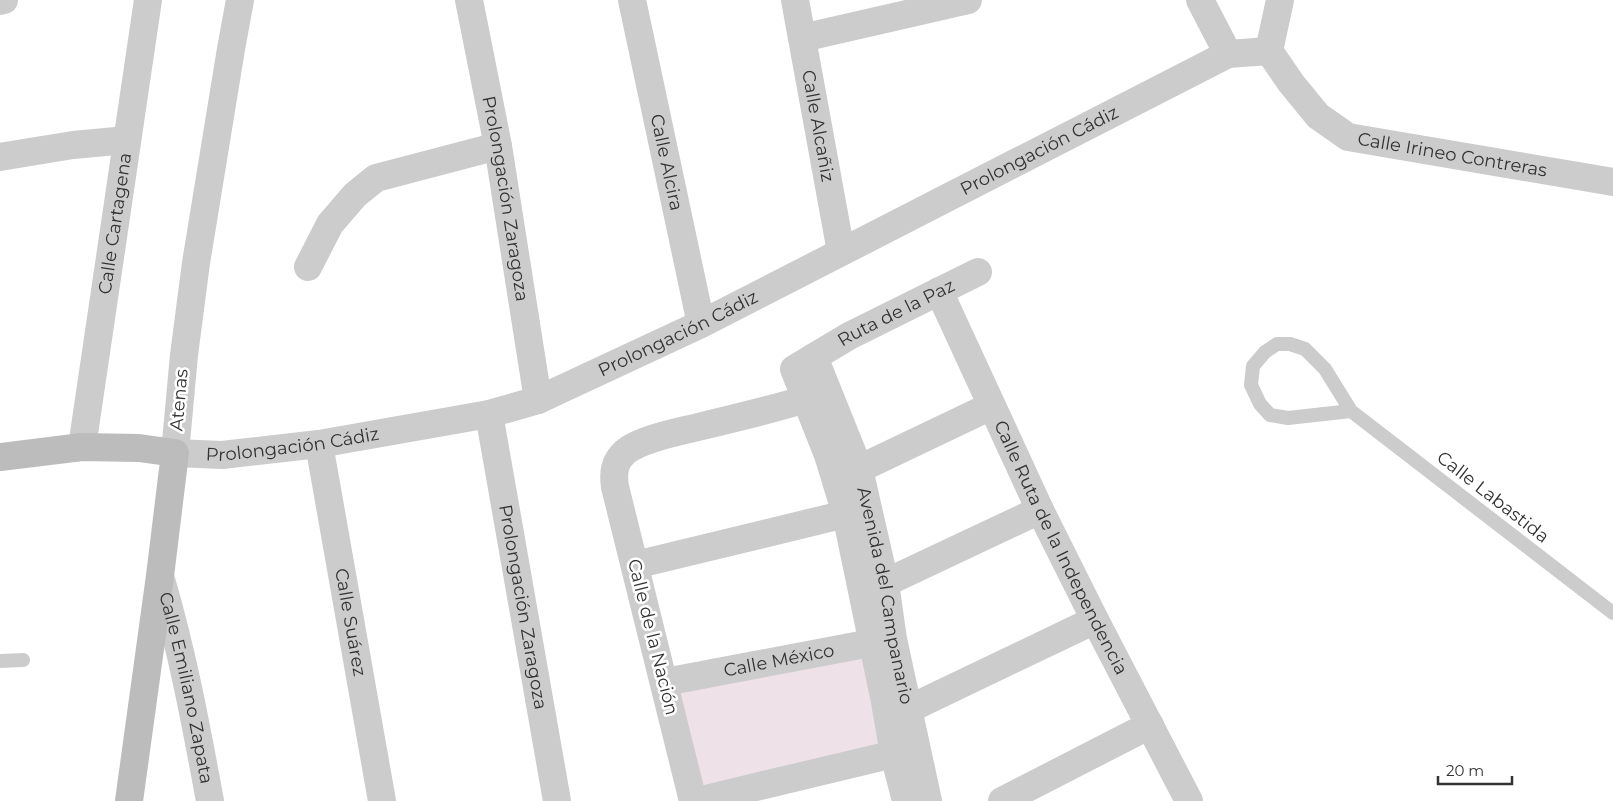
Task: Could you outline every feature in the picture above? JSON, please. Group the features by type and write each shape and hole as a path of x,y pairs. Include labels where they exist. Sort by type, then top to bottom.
{"street":[{"path":"0,1 4,0"},
{"name":"Calle Cartagena","path":"82,447 148,0"},
{"name":"Atenas","path":"128,801 160,576 196,263 240,0"},
{"name":"Prolongación Zaragoza","path":"469,0 498,146 538,400"},
{"name":"Calle Alcira","path":"632,0 701,324"},
{"name":"Calle Alcañiz","path":"794,0 841,252"},
{"path":"1200,0 1228,54 1268,51 1280,0"},
{"path":"802,38 956,1"},
{"name":"Calle Irineo Contreras","path":"1268,51 1318,116 1348,137 1613,182"},
{"name":"Prolongación Cádiz","path":"0,457 82,447 139,448 175,453 222,455 319,444 489,414 538,400 701,324 1228,54"},
{"path":"0,157 127,140"},
{"path":"308,267 330,224 356,194 376,178 498,146"},
{"name":"Ruta de la Paz","path":"817,396 814,357 849,336 978,272"},
{"name":"Calle Ruta de la Independencia","path":"939,291 1040,510 1094,620 1189,801"},
{"name":"Avenida del Campanario","path":"817,396 859,469 885,583 883,640 894,754 906,801"},
{"name":"Avenida del Campanario","path":"817,396 828,455 883,640 909,709 928,801"},
{"name":"Calle de la Nación","path":"695,801 615,487 613,472 617,461 632,447 667,434 817,396"},
{"path":"859,469 991,406"},
{"name":"Prolongación Zaragoza","path":"489,414 557,801"},
{"name":"Calle Suárez","path":"319,444 382,801"},
{"path":"885,583 1040,510"},
{"path":"635,566 846,514"},
{"name":"Calle Emiliano Zapata","path":"160,576 174,624 193,707 210,801"},
{"path":"909,709 1094,620"},
{"name":"Calle México","path":"665,682 883,640"},
{"path":"1002,801 1150,725"},
{"path":"695,801 894,754"}],"lane":[{"name":"Calle Labastida","path":"1351,411 1288,418 1270,415 1260,404 1251,385 1253,366 1265,352 1277,344 1290,344 1305,349 1325,369 1351,411 1613,613"},
{"path":"0,660 23,660"}],"shaded area":[{"path":"873,642 894,754 697,801 665,682"}]}
